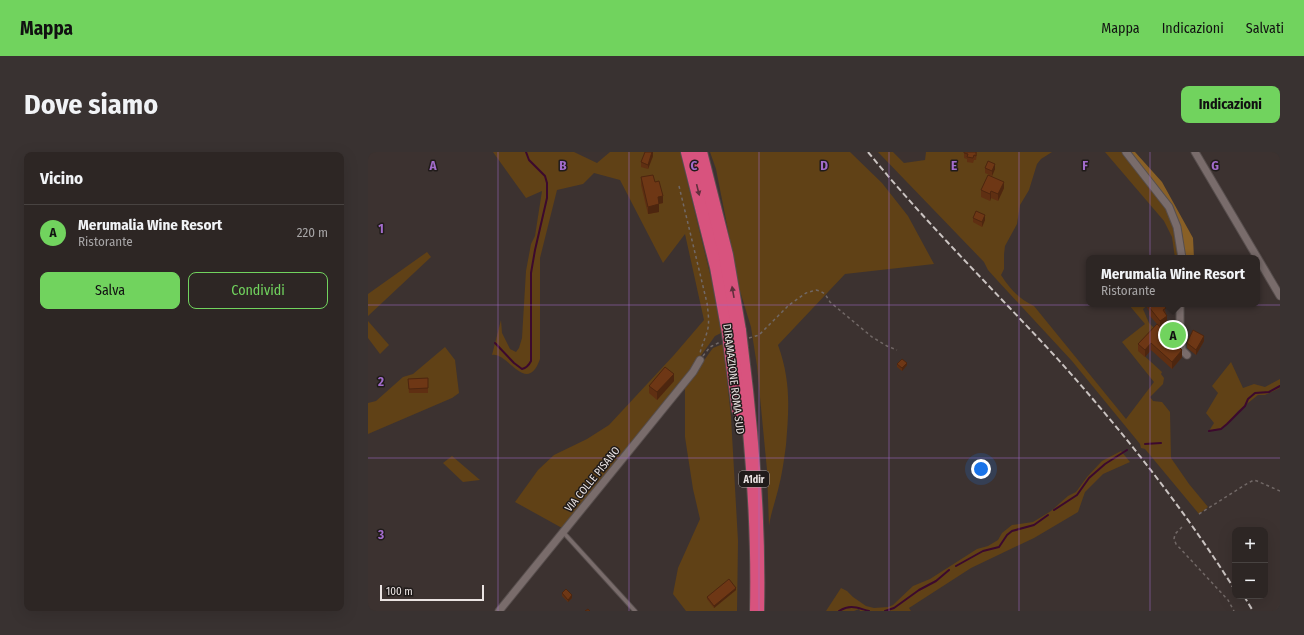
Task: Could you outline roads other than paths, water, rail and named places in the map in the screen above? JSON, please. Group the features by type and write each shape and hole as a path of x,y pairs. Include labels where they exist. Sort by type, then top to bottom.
{"highway":[{"name":"DIRAMAZIONE ROMA SUD","path":"688,152 735,340 754,465 757,538 757,611"},
{"name":"DIRAMAZIONE ROMA SUD","path":"700,152 726,256 735,340 749,560 748,611"}],"street":[{"path":"1126,152 1169,206 1177,227 1182,255"},
{"path":"1194,152 1256,255"},
{"path":"1260,263 1280,296"},
{"path":"1180,307 1182,350 1187,355"},
{"name":"VIA COLLE PISANO","path":"499,611 693,372 700,360"}],"lane":[{"path":"563,532 634,611"}],"waterway":[{"path":"495,343 514,363 522,369 529,365 531,361 531,273 547,198 547,183 545,176 529,160 526,152"},
{"path":"1209,431 1221,429 1245,406 1248,399 1255,393 1269,392 1280,386"},
{"path":"1145,444 1161,443"},
{"path":"1054,510 1077,495 1089,478 1105,464 1127,450"},
{"path":"956,566 983,551 999,547 1007,535 1012,531 1034,525 1048,515"},
{"path":"885,611 894,608 919,590 936,581 949,570"},
{"path":"839,611 851,607 869,611"}],"railway":[{"path":"868,152 913,204 1054,355 1103,411 1172,498 1232,585"},
{"path":"1246,599 1253,611"}],"place":[{"name":"Merumalia Wine Resort","path":"1173,335"}]}
